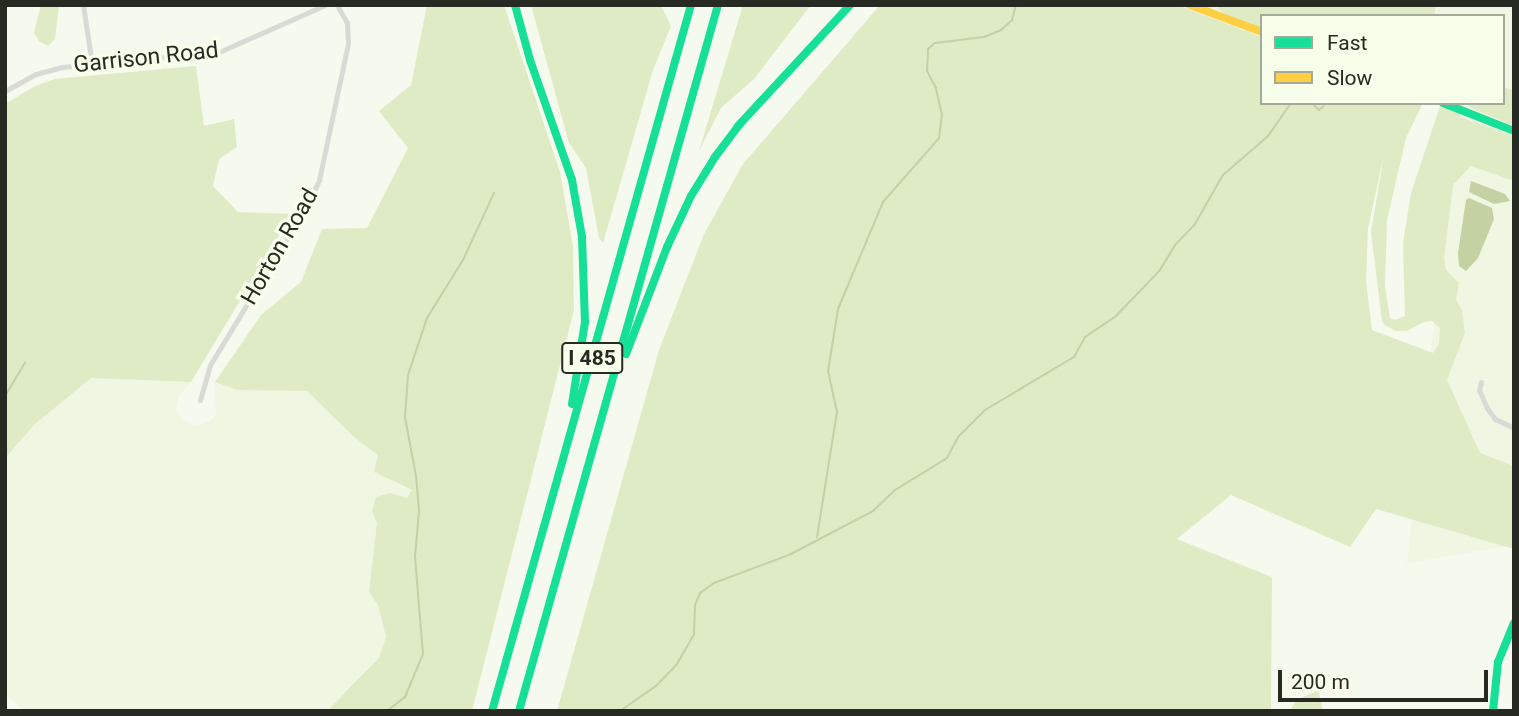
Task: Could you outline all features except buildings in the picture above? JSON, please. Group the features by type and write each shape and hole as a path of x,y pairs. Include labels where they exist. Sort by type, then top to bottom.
{"main road":[{"path":"515,5 530,60 572,180 582,237 586,282 582,356 554,490"},
{"name":"I 485","path":"492,711 691,5"},
{"name":"I 485","path":"519,711 718,5"},
{"path":"607,399 667,247 691,196 715,157 738,125 850,5"},
{"path":"1190,5 1204,7 1260,31"},
{"path":"1448,105 1514,131"},
{"path":"1493,711 1498,662 1514,623"}],"street":[{"path":"83,5 92,64"},
{"name":"Garrison Road","path":"5,91 46,71 219,52 325,5"},
{"name":"Horton Road","path":"200,400 210,365 306,208 318,180 348,43 347,23 337,5"},
{"path":"1481,382 1479,390 1487,408 1495,419 1514,428"}],"shaded area":[{"path":"41,5 59,5 55,39 48,46 39,41 34,33"},
{"path":"427,5 504,5 560,172 573,246 574,310 472,711 327,711 379,658 386,637 378,605 369,592 377,523 372,512 376,497 390,493 407,498 412,490 374,472 378,455 354,437 307,391 237,390 215,382 261,315 301,282 322,229 367,228 408,148 379,111 411,85"},
{"path":"531,5 661,5 671,26 653,70 603,243 599,238 586,168 569,143"},
{"path":"743,5 811,5 754,79 721,108 699,151"},
{"path":"880,5 1177,5 1260,36 1260,105 1422,105 1406,138 1387,220 1385,287 1390,318 1395,320 1405,316 1403,243 1411,193 1440,105 1463,105 1460,117 1514,136 1514,181 1471,166 1453,185 1444,258 1446,270 1459,283 1456,300 1462,310 1465,333 1447,380 1480,453 1514,466 1514,549 1376,509 1350,547 1231,495 1177,539 1272,577 1271,711 557,711 659,350 704,234 743,164","holes":["1384,155 1371,232 1382,321 1396,331 1407,331 1432,321 1440,328 1439,344 1433,353 1372,330 1366,281 1368,228"]},
{"path":"1204,5 1514,5 1514,545 1407,563 1458,111 1444,105 1505,105 1505,14 1260,14 1260,32 1203,9"},
{"path":"1215,5 1436,5 1434,14 1260,14 1260,27 1223,13"},
{"path":"196,66 204,126 234,119 237,147 219,159 213,186 238,212 292,214 191,382 91,378 35,424 5,458 5,104 35,86 55,79"},
{"path":"1505,88 1514,91 1514,126 1468,105 1505,105"},
{"path":"1471,181 1505,194 1510,201 1494,204 1469,192"},
{"path":"1469,198 1492,208 1494,219 1478,258 1466,271 1459,266 1458,253 1466,200"},
{"path":"91,378 191,382 179,395 176,408 182,420 197,426 209,422 216,414 215,382 237,390 307,391 354,437 379,455 397,485 413,490 407,498 390,493 372,511 377,523 369,592 378,605 386,637 379,658 327,711 24,711 5,694 5,458 35,424"},
{"path":"1318,690 1323,711 1289,711 1297,700"}],"waterway":[{"path":"817,537 837,412 828,371 838,309 883,202 939,138 942,115 936,88 927,71 928,49 935,43 984,37 1001,30 1012,20 1016,5"},
{"path":"620,711 656,686 677,664 694,634 695,605 700,593 714,583 791,554 873,511 895,490 947,458 958,437 985,410 1074,357 1085,337 1115,317 1160,270 1175,245 1195,224 1223,175 1268,136 1290,105"},
{"path":"1314,105 1319,110 1324,106"},
{"path":"387,711 405,697 423,654 415,557 419,510 405,417 408,375 427,318 463,260 494,193"},
{"path":"5,396 25,363"}],"traffic: fast":[{"path":"515,5 530,60 572,180 582,237 585,322 572,404"},
{"path":"492,711 691,5"},
{"path":"519,711 718,5"},
{"path":"626,354 667,247 691,196 715,157 738,126 850,5"},
{"path":"1448,105 1514,131"},
{"path":"1493,711 1498,662 1514,623"}],"traffic: slow":[{"path":"1190,5 1260,31"}]}
